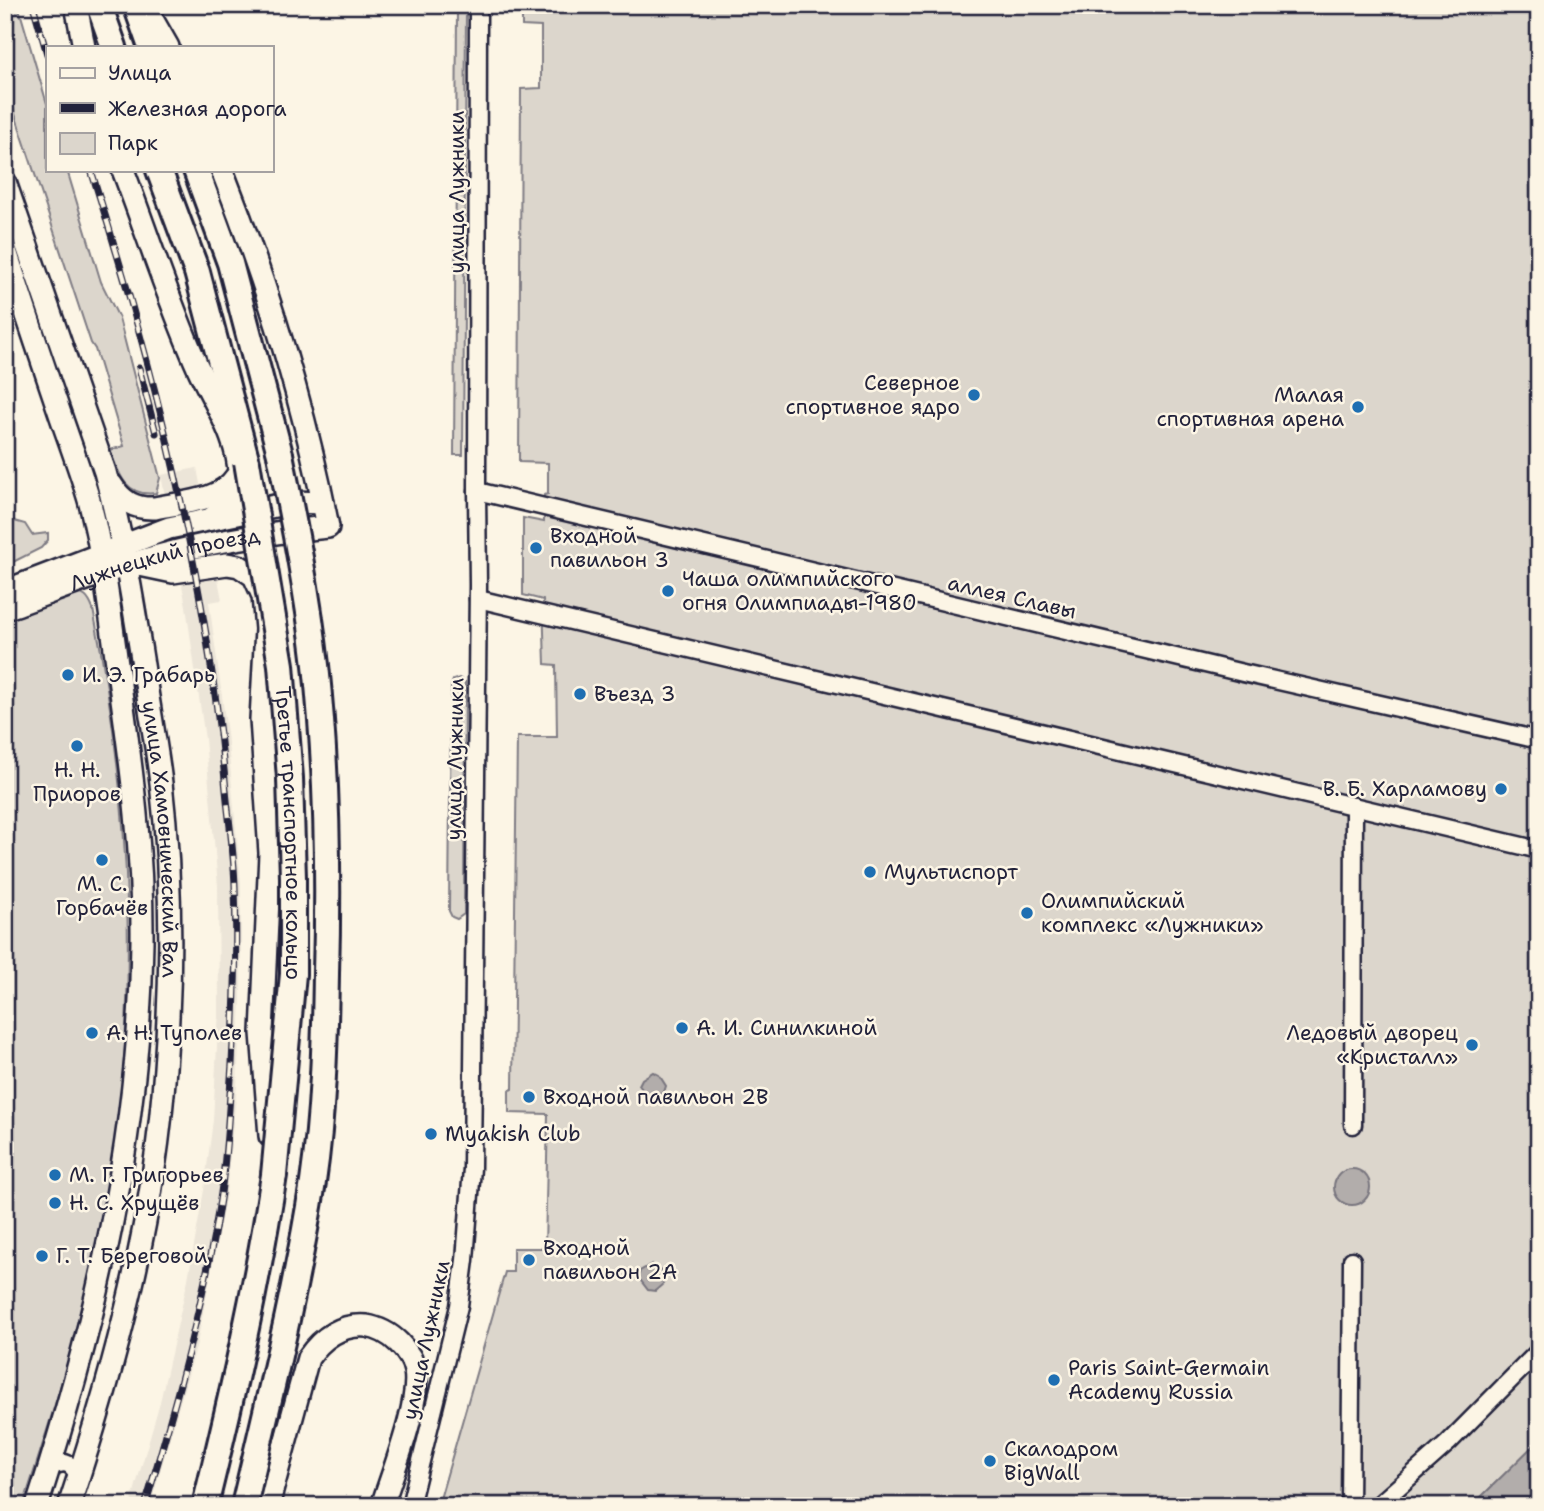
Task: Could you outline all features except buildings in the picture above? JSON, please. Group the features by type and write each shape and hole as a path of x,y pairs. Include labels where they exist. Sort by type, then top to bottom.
{"main road":[{"path":"76,5 84,46"},
{"path":"99,5 114,46"},
{"path":"136,5 151,46"},
{"path":"144,5 167,46"},
{"path":"124,172 195,360 226,425 237,465 239,480 236,493 211,519"},
{"name":"Третье транспортное кольцо","path":"160,172 197,272 247,462 281,666 290,790 293,974 274,1175 248,1328 205,1506"},
{"name":"Третье транспортное кольцо","path":"197,172 230,263 280,454 301,559 316,663 325,786 328,879 325,1066 313,1181 284,1336 244,1506"},
{"path":"223,172 267,291 298,393 323,503"},
{"name":"улица Хамовнический Вал","path":"5,182 105,472 123,545 131,565 162,799 169,940 165,1069 145,1220 124,1320 69,1506"},
{"name":"улица Хамовнический Вал","path":"5,248 89,500 101,564 136,806 142,942 138,1038 127,1140 113,1228 97,1300 37,1506"},
{"path":"105,472 122,499 136,507 145,508 218,494 233,482 237,465"},
{"name":"Лужнецкий проезд","path":"5,591 101,564 131,565 216,543 328,527 323,503 294,502 169,528 123,545 101,564 5,609"},
{"path":"131,565 180,572 228,564 239,566 254,576 262,596 266,629 261,719 270,853 262,1033 274,1175"},
{"path":"268,1506 308,1358 324,1339 333,1333 356,1326 377,1329 395,1339 408,1354 415,1371 413,1404 382,1506"}],"street":[{"name":"улица Лужники","path":"410,1506 457,1316 466,1260 472,1168 478,599 478,5"},
{"name":"аллея Славы","path":"477,491 1243,673 1539,740"},
{"path":"478,599 1539,850"},
{"path":"1353,1125 1354,806"},
{"path":"1350,1506 1352,1260"},
{"path":"1377,1506 1448,1443 1539,1351"},
{"path":"48,1473 54,1465 65,1463 74,1468 76,1483"}],"shaded area":[{"path":"197,468 222,600 209,602 227,733 241,884 241,999 237,1086 226,1193 197,1344 150,1506 130,1506 160,1402 188,1279 213,1120 219,1009 218,886 205,739 186,606 161,475"},
{"path":"653,1072 659,1075 666,1086 664,1092 653,1099 647,1096 639,1085 642,1079"},
{"path":"1352,1169 1365,1174 1370,1187 1365,1200 1352,1205 1339,1200 1334,1187 1339,1174"},
{"path":"652,1264 665,1278 655,1291 648,1290 638,1277 640,1271"},
{"path":"1539,1440 1539,1506 1472,1506"}],"green space":[{"path":"5,5 18,5 46,101 46,172 68,172 101,282 119,318 160,478 156,493 131,488 121,476 110,450 124,446 95,349 5,84"},
{"name":"Олимпийский комплекс «Лужники»","path":"522,5 1539,5 1539,1440 1472,1506 438,1506 505,1272 513,1272 513,1248 545,1248 548,1114 509,1113 509,1090 513,1089 517,737 557,737 556,665 545,664 543,600 523,595 523,518 544,522 548,463 519,462 521,89 541,88 541,27 522,26"},
{"path":"457,10 466,11 463,455 454,455"},
{"path":"14,521 25,524 32,535 48,533 48,540 41,548 5,566 7,531"},
{"path":"71,593 85,596 93,609 116,757 127,907 128,982 124,1057 106,1205 80,1319 23,1506 5,1506 5,617"},
{"path":"459,678 465,682 464,914 457,919 452,917 449,911 451,686 453,680"}],"railway":[{"path":"33,5 46,50"},
{"path":"92,172 157,399 192,554 217,710 235,886 233,1042 221,1193 189,1351 145,1506"},
{"path":"139,368 156,433"}],"place":[{"name":"Северное спортивное ядро","path":"974,395"},
{"name":"Малая спортивная арена","path":"1358,407"},
{"name":"Входной павильон 3","path":"536,548"},
{"name":"Чаша олимпийского огня Олимпиады-1980","path":"668,591"},
{"name":"И. Э. Грабарь","path":"68,675"},
{"name":"Въезд 3","path":"580,694"},
{"name":"Н. Н. Приоров","path":"77,746"},
{"name":"В. Б. Харламову","path":"1501,789"},
{"name":"М. С. Горбачёв","path":"102,860"},
{"name":"Мультиспорт","path":"870,872"},
{"name":"Олимпийский комплекс «Лужники»","path":"1027,913"},
{"name":"А. И. Синилкиной","path":"682,1028"},
{"name":"А. Н. Туполев","path":"92,1033"},
{"name":"Ледовый дворец «Кристалл»","path":"1472,1045"},
{"name":"Входной павильон 2B","path":"529,1097"},
{"name":"Myakish Club","path":"431,1134"},
{"name":"М. Г. Григорьев","path":"55,1175"},
{"name":"Н. С. Хрущёв","path":"55,1203"},
{"name":"Г. Т. Береговой","path":"42,1256"},
{"name":"Входной павильон 2A","path":"529,1260"},
{"name":"Paris Saint-Germain Academy Russia","path":"1054,1380"},
{"name":"Скалодром BigWall","path":"990,1461"}]}
